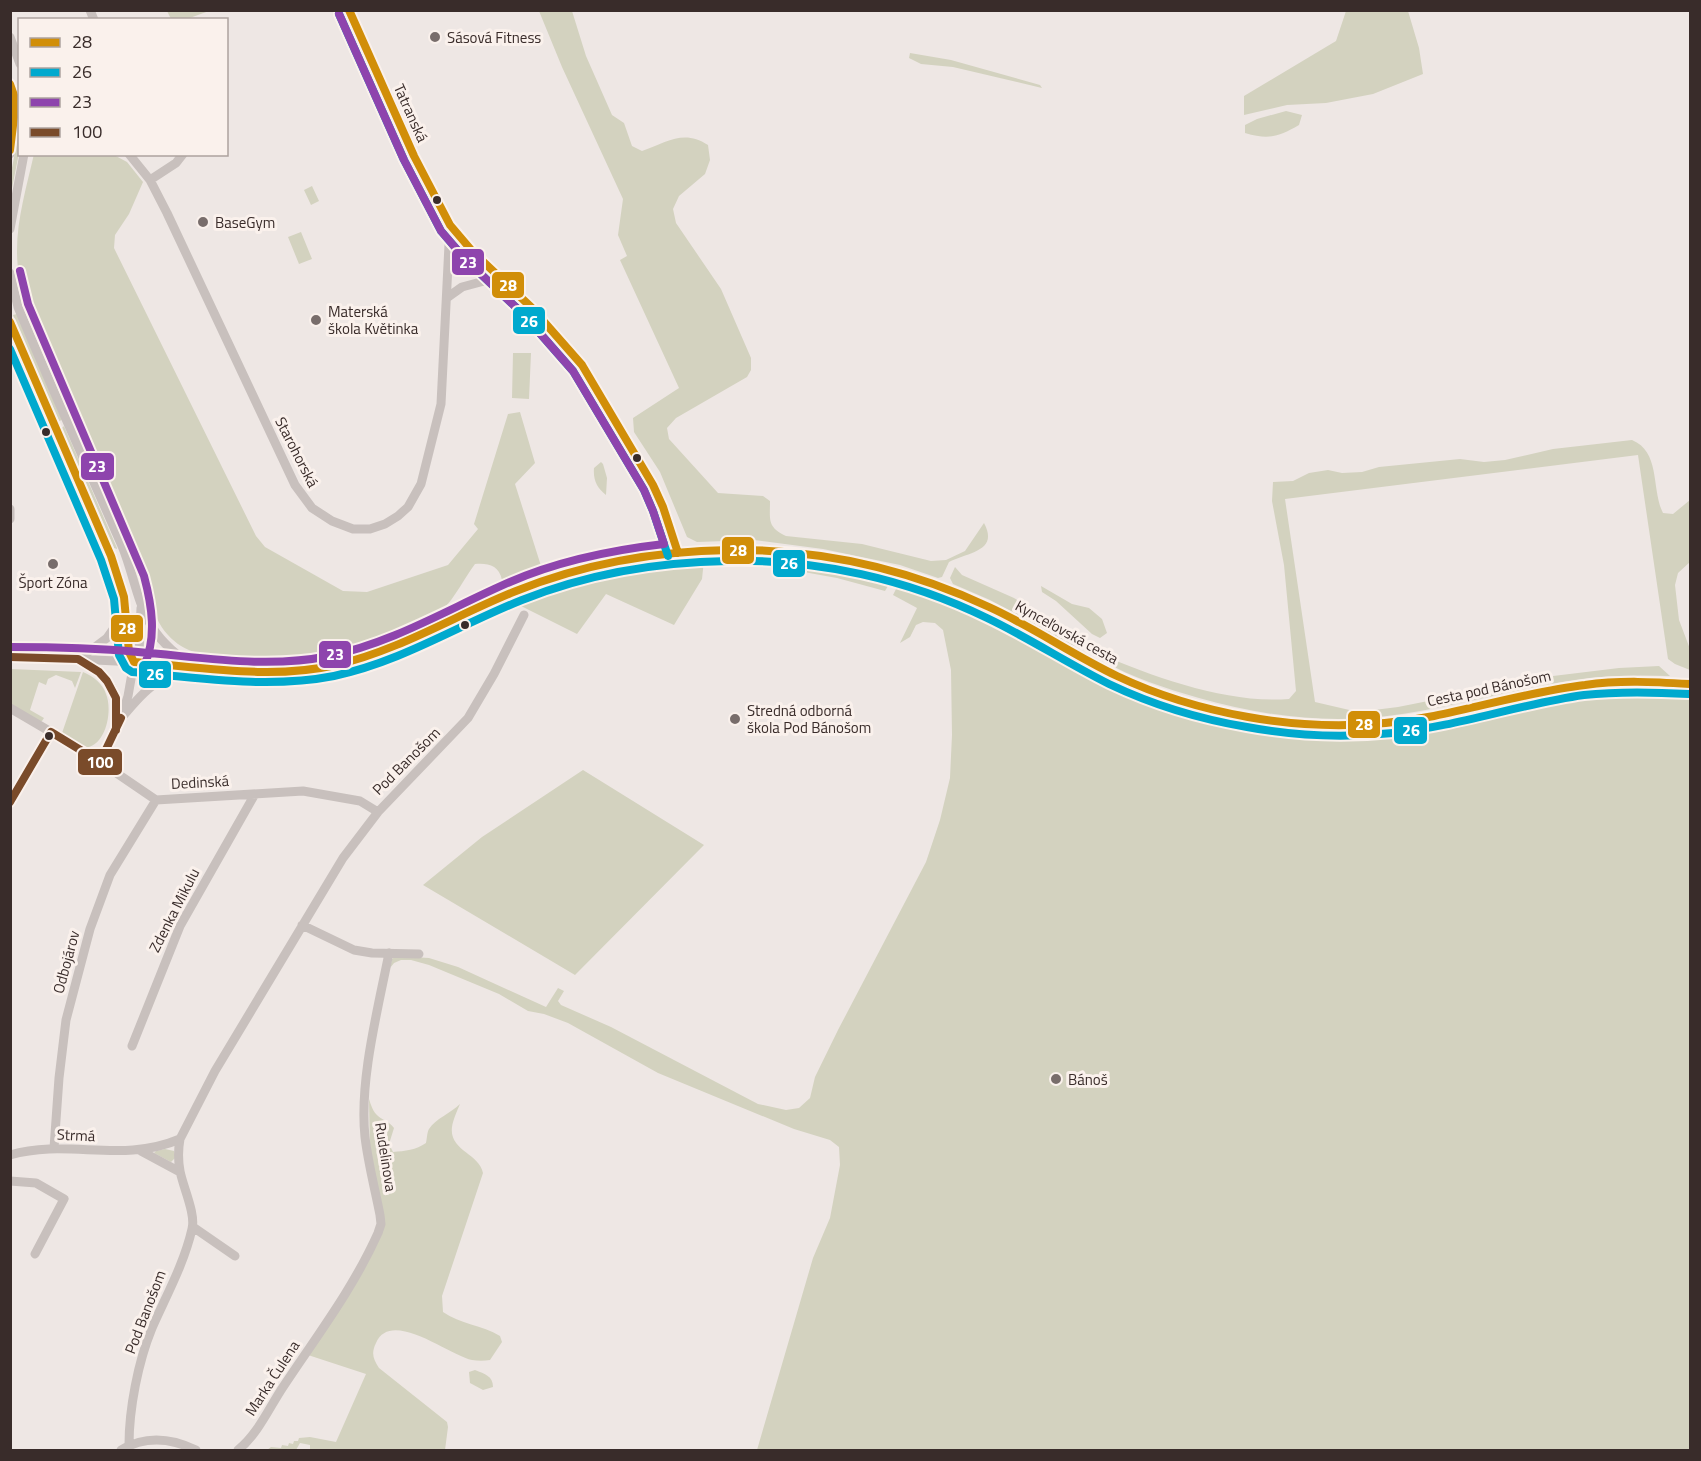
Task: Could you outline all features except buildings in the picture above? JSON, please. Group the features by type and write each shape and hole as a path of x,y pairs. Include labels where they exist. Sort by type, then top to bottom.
{"street":[{"name":"Tatranská","path":"349,11 414,156 450,225"},
{"path":"10,37 18,59"},
{"path":"10,83 18,102 11,150"},
{"path":"10,229 24,156"},
{"name":"Starohorská","path":"131,156 150,180 167,213 295,485 312,508 332,521 353,529 385,524 398,516 408,507 421,484 441,404 450,225"},
{"path":"150,180 170,167 181,156"},
{"path":"450,225 473,252 531,307 582,365 653,485 666,514 678,553"},
{"path":"10,273 18,307 124,552 151,626 160,638 189,662 201,668"},
{"path":"448,297 462,287 499,277"},
{"path":"10,321 122,585 129,652 134,662"},
{"path":"10,509 10,519"},
{"name":"Kynceľovská cesta","path":"10,657 134,662 266,672 331,666 389,648 502,597 553,578 616,561 726,550 786,552 845,560 900,573 945,588 987,606 1098,667 1156,693 1246,717 1287,723 1329,725"},
{"path":"100,762 121,718 134,662 139,652 141,603"},
{"path":"116,730 116,698 107,681 99,672 78,659 107,638 125,612"},
{"name":"Pod Banošom","path":"125,1448 141,1362 193,1227 180,1172 178,1151 180,1139 214,1071 343,858 378,812 468,718 494,674 524,615"},
{"path":"121,718 141,693 161,679 201,668"},
{"name":"Cesta pod Bánošom","path":"1329,725 1370,724 1413,719 1569,687 1658,681 1690,684"},
{"name":"Dedinská","path":"10,708 100,762 156,800 290,791 312,792 360,801 378,812"},
{"path":"10,803 51,732"},
{"name":"Zdenka Mikulu","path":"132,1046 172,942 208,874 255,794"},
{"name":"Odbojárov","path":"54,1149 66,1020 90,928 110,875 156,800"},
{"path":"302,925 354,950 419,954"},
{"name":"Rudelinova","path":"329,1318 363,1263 381,1224 365,1137 365,1101 372,1042 389,953"},
{"name":"Strmá","path":"10,1155 33,1150 54,1149 141,1151 180,1139"},
{"path":"141,1151 180,1172"},
{"path":"10,1181 36,1183 64,1199 36,1254"},
{"path":"193,1227 235,1256"},
{"name":"Marka Čulena","path":"238,1450 252,1436 329,1318"},
{"path":"125,1448 148,1440 158,1440 178,1442 196,1450"}],"green space":[{"path":"167,11 209,11 190,18 170,18"},
{"path":"539,11 572,11 586,56 612,115 624,123 632,146 642,151 683,137 699,140 708,145 710,160 705,174 679,196 673,209 676,223 721,289 751,358 751,370 747,377 676,418 667,428 669,439 718,493 763,496 770,501 771,522 775,529 786,536 862,544 931,561 946,560 965,551 984,523 988,532 985,545 973,553 949,562 942,577 938,578 900,565 823,549 754,540 697,542 687,537 660,472 634,432 633,418 679,388 620,260 627,256 618,235 623,199 562,67"},
{"path":"1346,11 1408,11 1419,48 1423,74 1373,94 1326,103 1287,105 1244,115 1244,96 1336,41"},
{"path":"910,53 951,60 1040,85 1042,88 953,67 921,64 909,58"},
{"path":"1286,111 1302,115 1299,125 1267,137 1245,133 1245,125 1257,119"},
{"path":"18,136 18,156 11,193 11,173"},
{"path":"34,156 116,156 127,162 143,182 129,214 115,235 114,248 256,536 265,547 343,591 367,592 448,565 478,529 474,524 508,414 520,412 535,463 515,484 542,569 506,581 502,580 496,568 475,564 456,593 443,609 433,616 361,642 311,656 272,660 221,657 196,653 181,646 168,635 157,619 139,564 96,453 27,305 17,260 18,229"},
{"path":"312,186 319,201 311,205 304,190"},
{"path":"301,232 312,259 299,264 288,237"},
{"path":"17,314 62,420 59,421 13,315"},
{"path":"513,353 531,353 529,399 512,398"},
{"path":"64,426 117,549 114,548 62,428"},
{"path":"1632,440 1641,446 1651,462 1663,513 1673,514 1690,500 1690,562 1678,573 1675,585 1679,620 1690,649 1690,670 1668,659 1638,455 1285,499 1315,702 1358,712 1398,707 1553,676 1619,668 1659,666 1670,676 1587,678 1418,711 1365,718 1323,719 1260,712 1219,703 1149,682 1102,660 1100,654 1169,680 1218,693 1242,697 1289,699 1296,691 1284,565 1272,501 1273,482 1293,481 1309,473 1328,470 1342,473 1362,472 1379,467 1460,459 1484,462 1505,460 1553,449"},
{"path":"601,462 607,478 606,495 598,487 594,476 594,468"},
{"path":"734,557 770,561 771,559 777,562 780,568 730,563"},
{"path":"704,560 702,579 674,625 606,594 577,634 519,605 564,588 610,575 680,562"},
{"path":"795,560 888,577 891,581 885,591 837,578 787,569 790,562"},
{"path":"955,567 962,575 1014,598 1090,647 1084,649 1072,645 990,600 953,584 950,578"},
{"path":"904,582 935,591 993,616 1104,679 1141,697 1188,711 1267,726 1326,731 1384,729 1445,720 1455,720 1459,725 1467,723 1469,715 1579,694 1634,690 1690,692 1690,1450 757,1450 813,1258 830,1218 840,1165 839,1147 830,1140 794,1129 658,1073 568,1023 528,1011 499,994 429,965 401,960 390,968 392,959 396,956 429,958 458,967 546,1007 558,988 564,991 558,1001 561,1005 611,1027 758,1104 786,1110 799,1108 810,1098 815,1077 838,1030 926,862 940,820 950,778 951,670 943,630 935,623 923,622 916,625 910,637 900,643 917,608 893,595 899,583"},
{"path":"1041,586 1072,604 1089,608 1102,619 1107,633 1100,638 1092,634 1056,601 1042,592"},
{"path":"11,669 81,672 75,688 72,681 56,675 48,679 46,685 39,682 30,710 44,718 42,721 36,721 11,706"},
{"path":"83,672 103,687 109,709 106,727 98,742 84,748 62,733"},
{"path":"583,770 704,845 575,975 423,885 482,837"},
{"path":"369,1099 376,1114 394,1128 389,1144 393,1152 414,1149 426,1143 428,1130 432,1125 460,1104 452,1127 452,1135 459,1147 476,1161 483,1173 442,1296 443,1312 493,1332 500,1336 502,1342 490,1360 481,1361 462,1357 407,1332 394,1330 384,1334 376,1343 373,1356 379,1368 447,1422 445,1450 310,1450 310,1445 300,1443 296,1450 267,1450 271,1447 288,1446 289,1443 293,1444 294,1441 298,1441 299,1438 310,1437 336,1442 366,1374 308,1355 383,1230 370,1150"},
{"path":"165,1149 174,1151 175,1158 171,1162 154,1153"},
{"path":"475,1370 490,1378 493,1387 483,1390 470,1383 469,1372"}],"transit line":[{"name":"28","path":"349,10 414,156 450,225 473,252 531,307 582,365 653,485 678,553"},
{"name":"26","path":"339,14 404,160 441,231 466,260 523,314 573,371 644,490 668,556"},
{"name":"23","path":"10,647 106,650 234,661 305,660 376,643 510,582 547,568 605,553 664,544 644,490 573,371 523,314 466,260 441,231 404,160 339,14"},
{"name":"28","path":"10,84 16,101 10,150"},
{"name":"23","path":"20,271 28,304 144,576 152,621 151,644 144,666"},
{"name":"28","path":"10,322 111,556 124,597 129,652 134,662 261,672 286,672 336,665 383,650 494,600 567,573 648,556 730,550 797,553 830,558 895,572 927,582 1005,615 1101,668 1149,690 1214,710 1271,721 1318,725 1388,723 1598,683 1690,684"},
{"name":"26","path":"10,349 101,560 114,599 119,655 126,668 132,672 259,682 284,682 334,676 383,662 522,600 597,576 675,564 762,561 861,574 925,592 987,618 1093,676 1159,705 1229,724 1265,730 1320,735 1393,733 1584,695 1636,692 1689,694"},
{"name":"100","path":"10,657 78,659 99,672 116,698 116,730"},
{"name":"100","path":"10,802 51,732 100,762 121,718"}],"place":[{"name":"Sásová Fitness","path":"435,37"},
{"name":"BaseGym","path":"203,222"},
{"name":"Materská škola Květinka","path":"316,320"},
{"name":"Šport Zóna","path":"53,564"},
{"name":"Stredná odborná škola Pod Bánošom","path":"735,719"},
{"name":"Bánoš","path":"1056,1079"}]}
